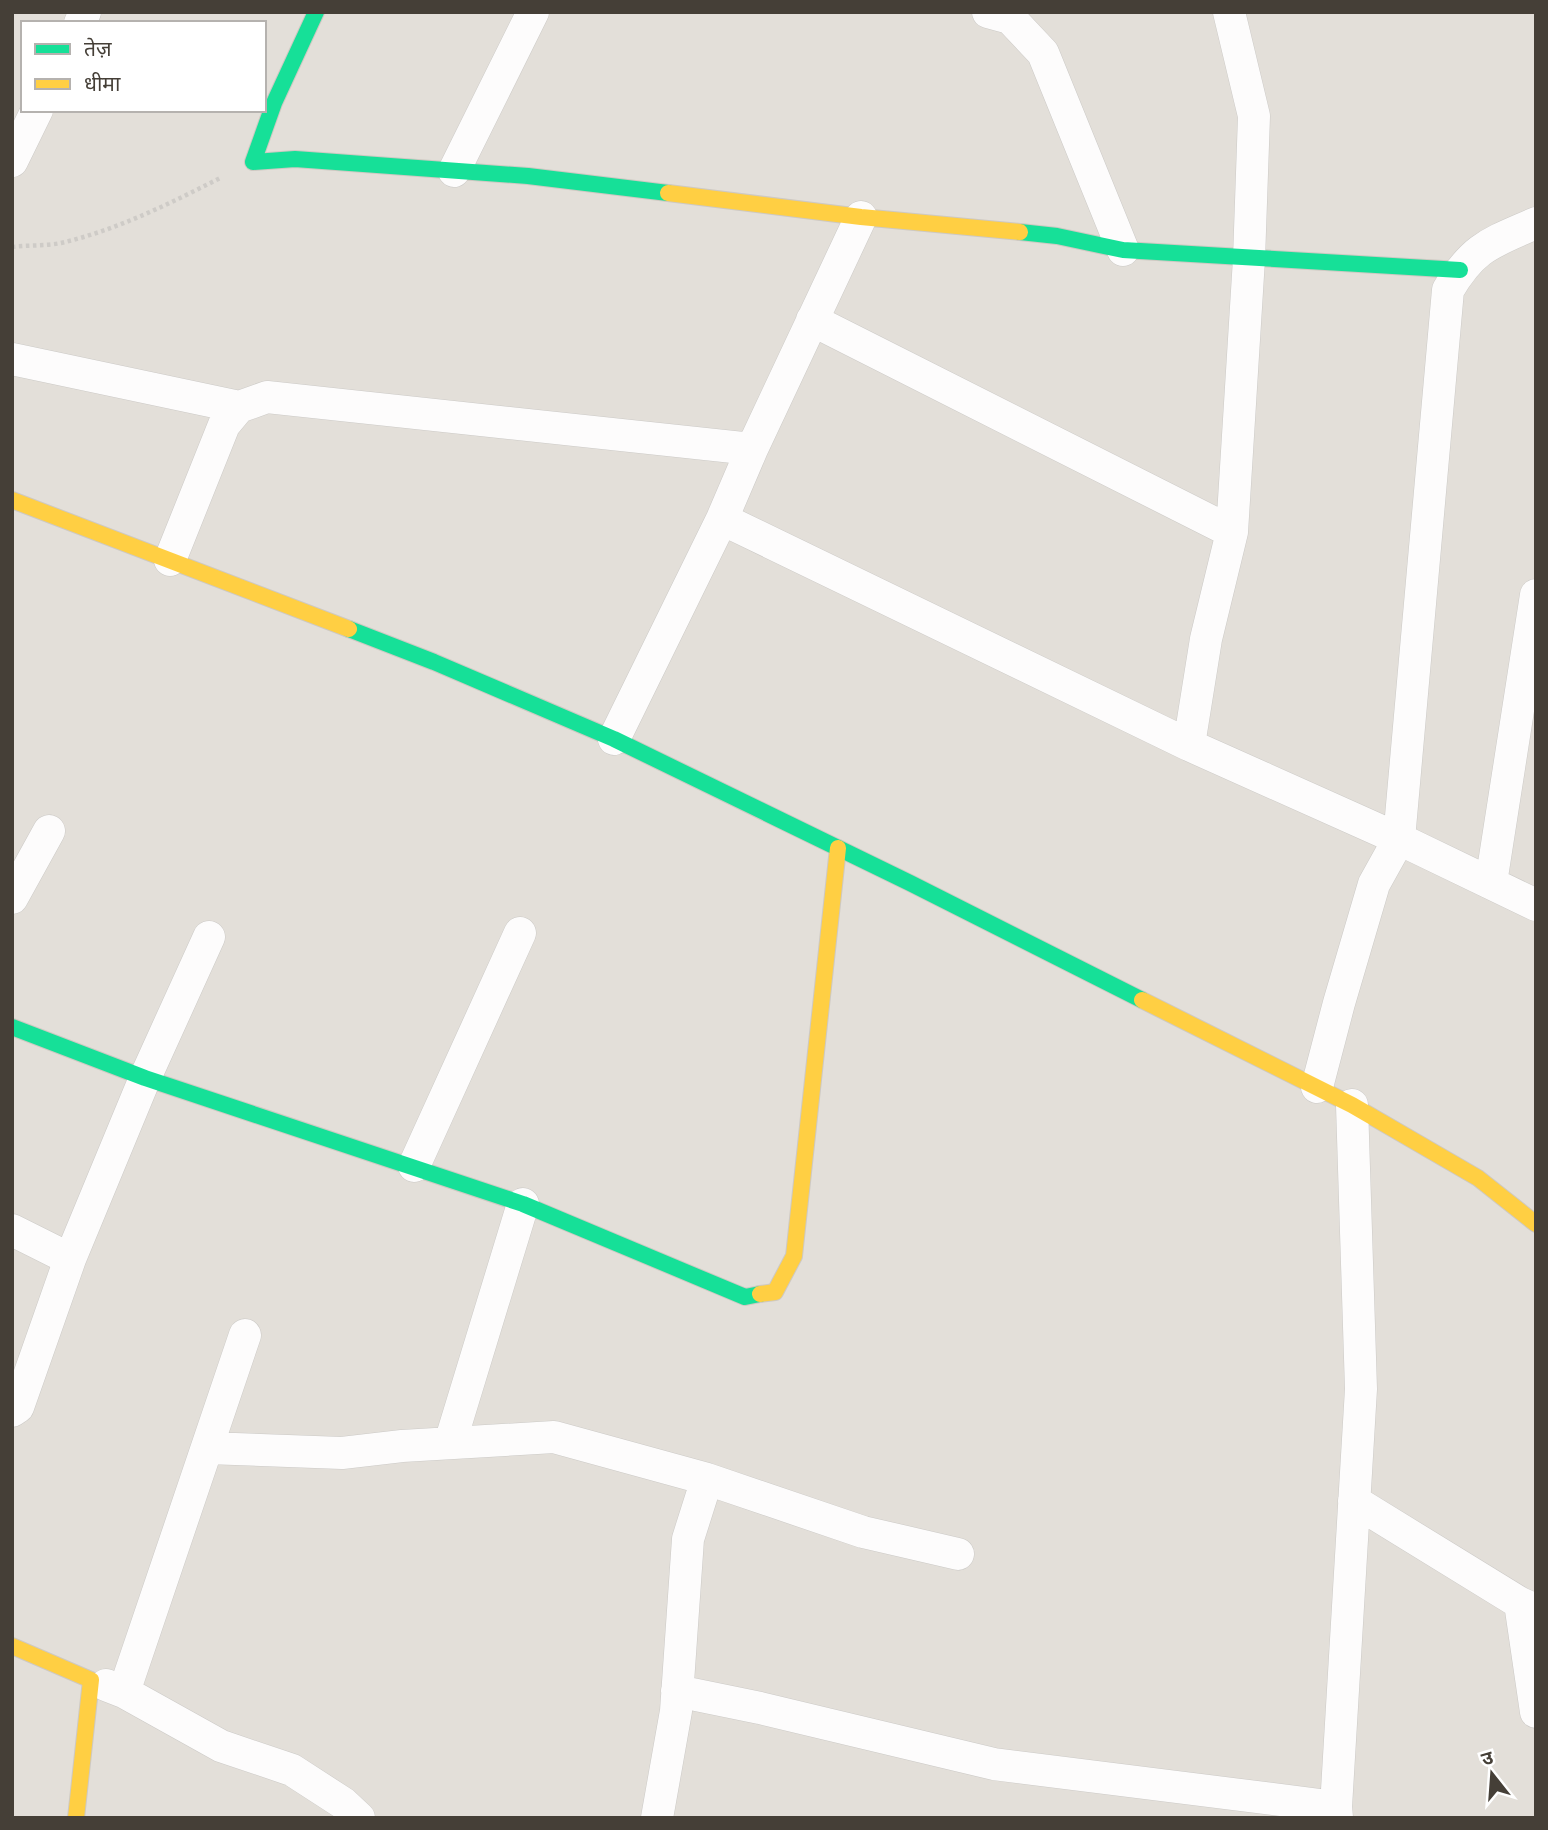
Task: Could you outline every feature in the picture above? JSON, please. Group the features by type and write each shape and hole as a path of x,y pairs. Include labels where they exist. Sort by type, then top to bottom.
{"street":[{"path":"316,12 274,103 253,162 295,159 528,176 861,217 1057,236 1123,250 1460,270"},
{"path":"454,171 533,12"},
{"path":"988,12 1010,18 1043,53 1123,250"},
{"path":"1189,745 1206,639 1232,532 1249,259 1254,116 1229,12"},
{"path":"12,162 36,112"},
{"path":"614,739 722,519 861,217"},
{"path":"1317,1087 1374,884 1399,839 1448,290 1460,270 1481,248 1536,223"},
{"path":"813,320 1232,532"},
{"path":"12,359 239,407"},
{"path":"170,560 224,425 239,407 267,397 752,449"},
{"path":"12,500 434,662 614,739 1352,1105 1478,1178 1536,1224"},
{"path":"722,519 1189,745 1399,839 1536,905"},
{"path":"1491,883 1536,595"},
{"path":"12,898 49,831"},
{"path":"12,1027 145,1078 523,1204 745,1297 775,1292 794,1256 838,848"},
{"path":"414,1166 520,933"},
{"path":"12,1411 18,1407 70,1259 145,1078 209,937"},
{"path":"677,1691 995,1764 1337,1812 1361,1389 1352,1105"},
{"path":"450,1443 523,1204"},
{"path":"12,1230 70,1259"},
{"path":"124,1692 245,1335"},
{"path":"207,1448 342,1453 554,1437 707,1479 863,1532 958,1554"},
{"path":"657,1818 676,1712 688,1539 707,1479"},
{"path":"1354,1501 1528,1606 1536,1712"},
{"path":"12,1646 124,1692 221,1746 292,1770 343,1803 359,1818"},
{"path":"76,1818 91,1680"}],"path":[{"path":"12,247 59,243 108,229 253,162"}],"shaded area":[{"path":"12,12 1536,12 1536,1818 12,1818"}],"traffic: fast":[{"path":"316,12 274,103 253,162 295,159 528,176 668,193"},
{"path":"1020,232 1057,236 1123,250 1460,270"},
{"path":"349,629 434,662 614,739 1142,1000"},
{"path":"12,1027 145,1078 523,1204 745,1297 760,1294"}],"traffic: slow":[{"path":"668,193 861,217 1020,232"},
{"path":"12,500 349,629"},
{"path":"760,1294 775,1292 794,1256 838,848"},
{"path":"1142,1000 1352,1105 1478,1178 1536,1224"},
{"path":"12,1646 91,1680 76,1818"}]}
